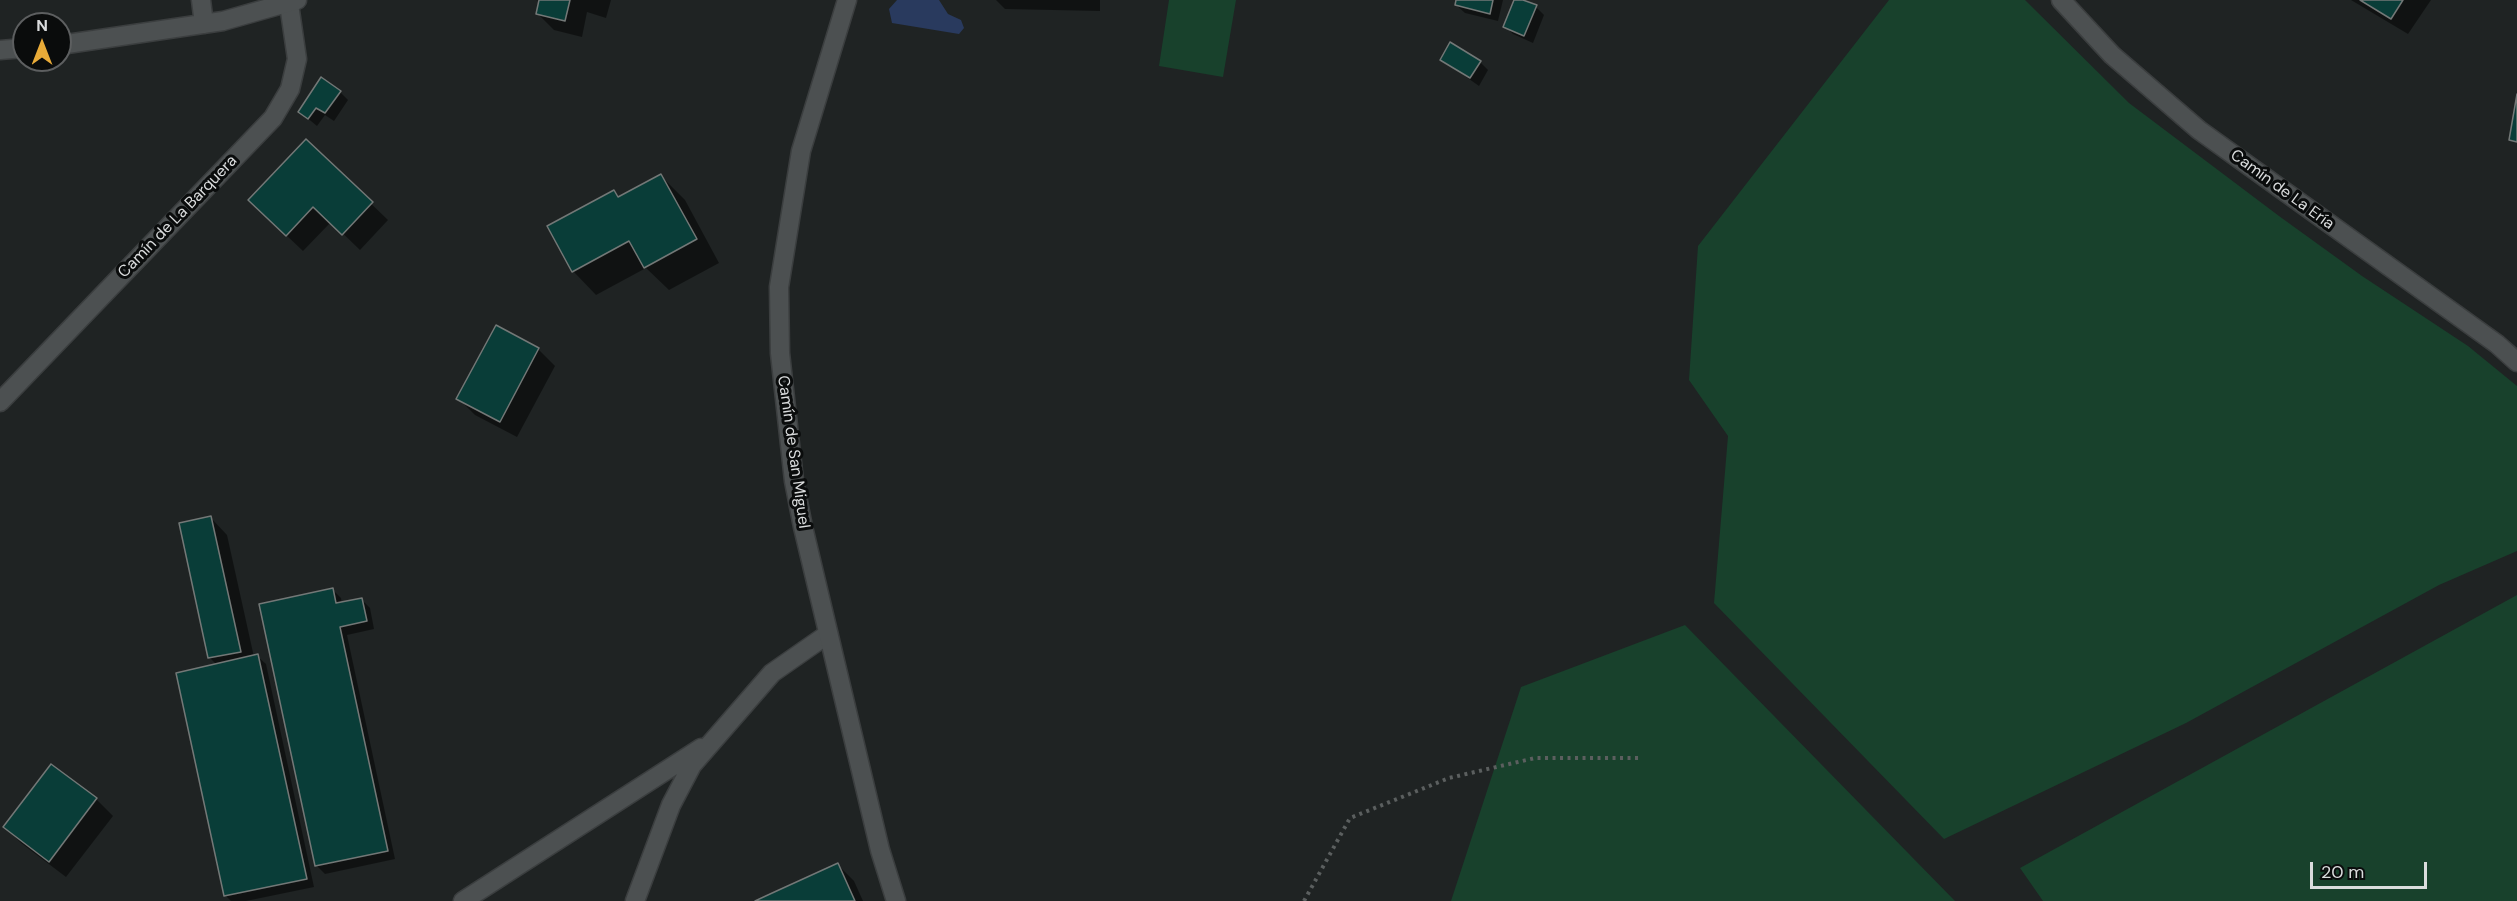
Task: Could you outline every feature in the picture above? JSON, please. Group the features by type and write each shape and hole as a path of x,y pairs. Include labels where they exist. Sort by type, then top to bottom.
{"street":[{"path":"201,0 204,24"},
{"name":"Camín de San Miguel","path":"847,0 801,151 779,287 780,353 794,482 880,850 896,901"},
{"name":"Camín de La Ería","path":"2061,0 2112,55 2199,130 2497,344 2517,362"},
{"path":"72,43 204,24 293,2"},
{"name":"Camín de La Barquera","path":"0,402 273,118 291,89 297,59 293,2"},
{"path":"635,901 672,806 692,765 772,673 828,634"},
{"path":"463,901 717,737"}],"path":[{"path":"1304,901 1350,818 1449,778 1535,758 1641,758"}],"green space":[{"path":"1169,0 1236,0 1223,77 1159,66"},
{"path":"1889,0 2025,0 2129,103 2362,276 2468,346 2517,386 2517,551 2439,585 2186,723 1944,839 1714,603 1728,436 1689,380 1698,246"},
{"path":"2517,595 2517,901 2043,901 2020,868"},
{"path":"1685,625 1955,901 1451,901 1521,687"}],"water":[{"path":"897,0 939,0 948,14 961,20 964,28 959,34 892,23 889,9"}],"building":[{"path":"539,0 570,0 565,21 536,14"},
{"path":"1456,0 1493,0 1490,14 1455,5"},
{"path":"1514,0 1523,0 1537,5 1524,36 1503,27"},
{"path":"2360,0 2403,0 2391,19"},
{"path":"1450,42 1481,61 1470,78 1440,60"},
{"path":"321,77 341,91 325,113 316,108 308,119 298,112"},
{"path":"2517,94 2517,142 2509,140"},
{"path":"306,139 373,202 342,235 313,207 286,236 248,200"},
{"path":"661,174 697,239 644,268 629,241 572,272 547,226 614,190 618,197"},
{"path":"496,325 539,348 500,422 456,399"},
{"path":"211,516 241,652 208,658 179,523"},
{"path":"333,588 336,603 362,598 367,621 340,627 388,851 315,866 259,604"},
{"path":"258,654 307,879 224,896 176,673"},
{"path":"51,764 97,798 49,862 3,827"},
{"path":"838,863 855,901 755,901 770,894"}]}
